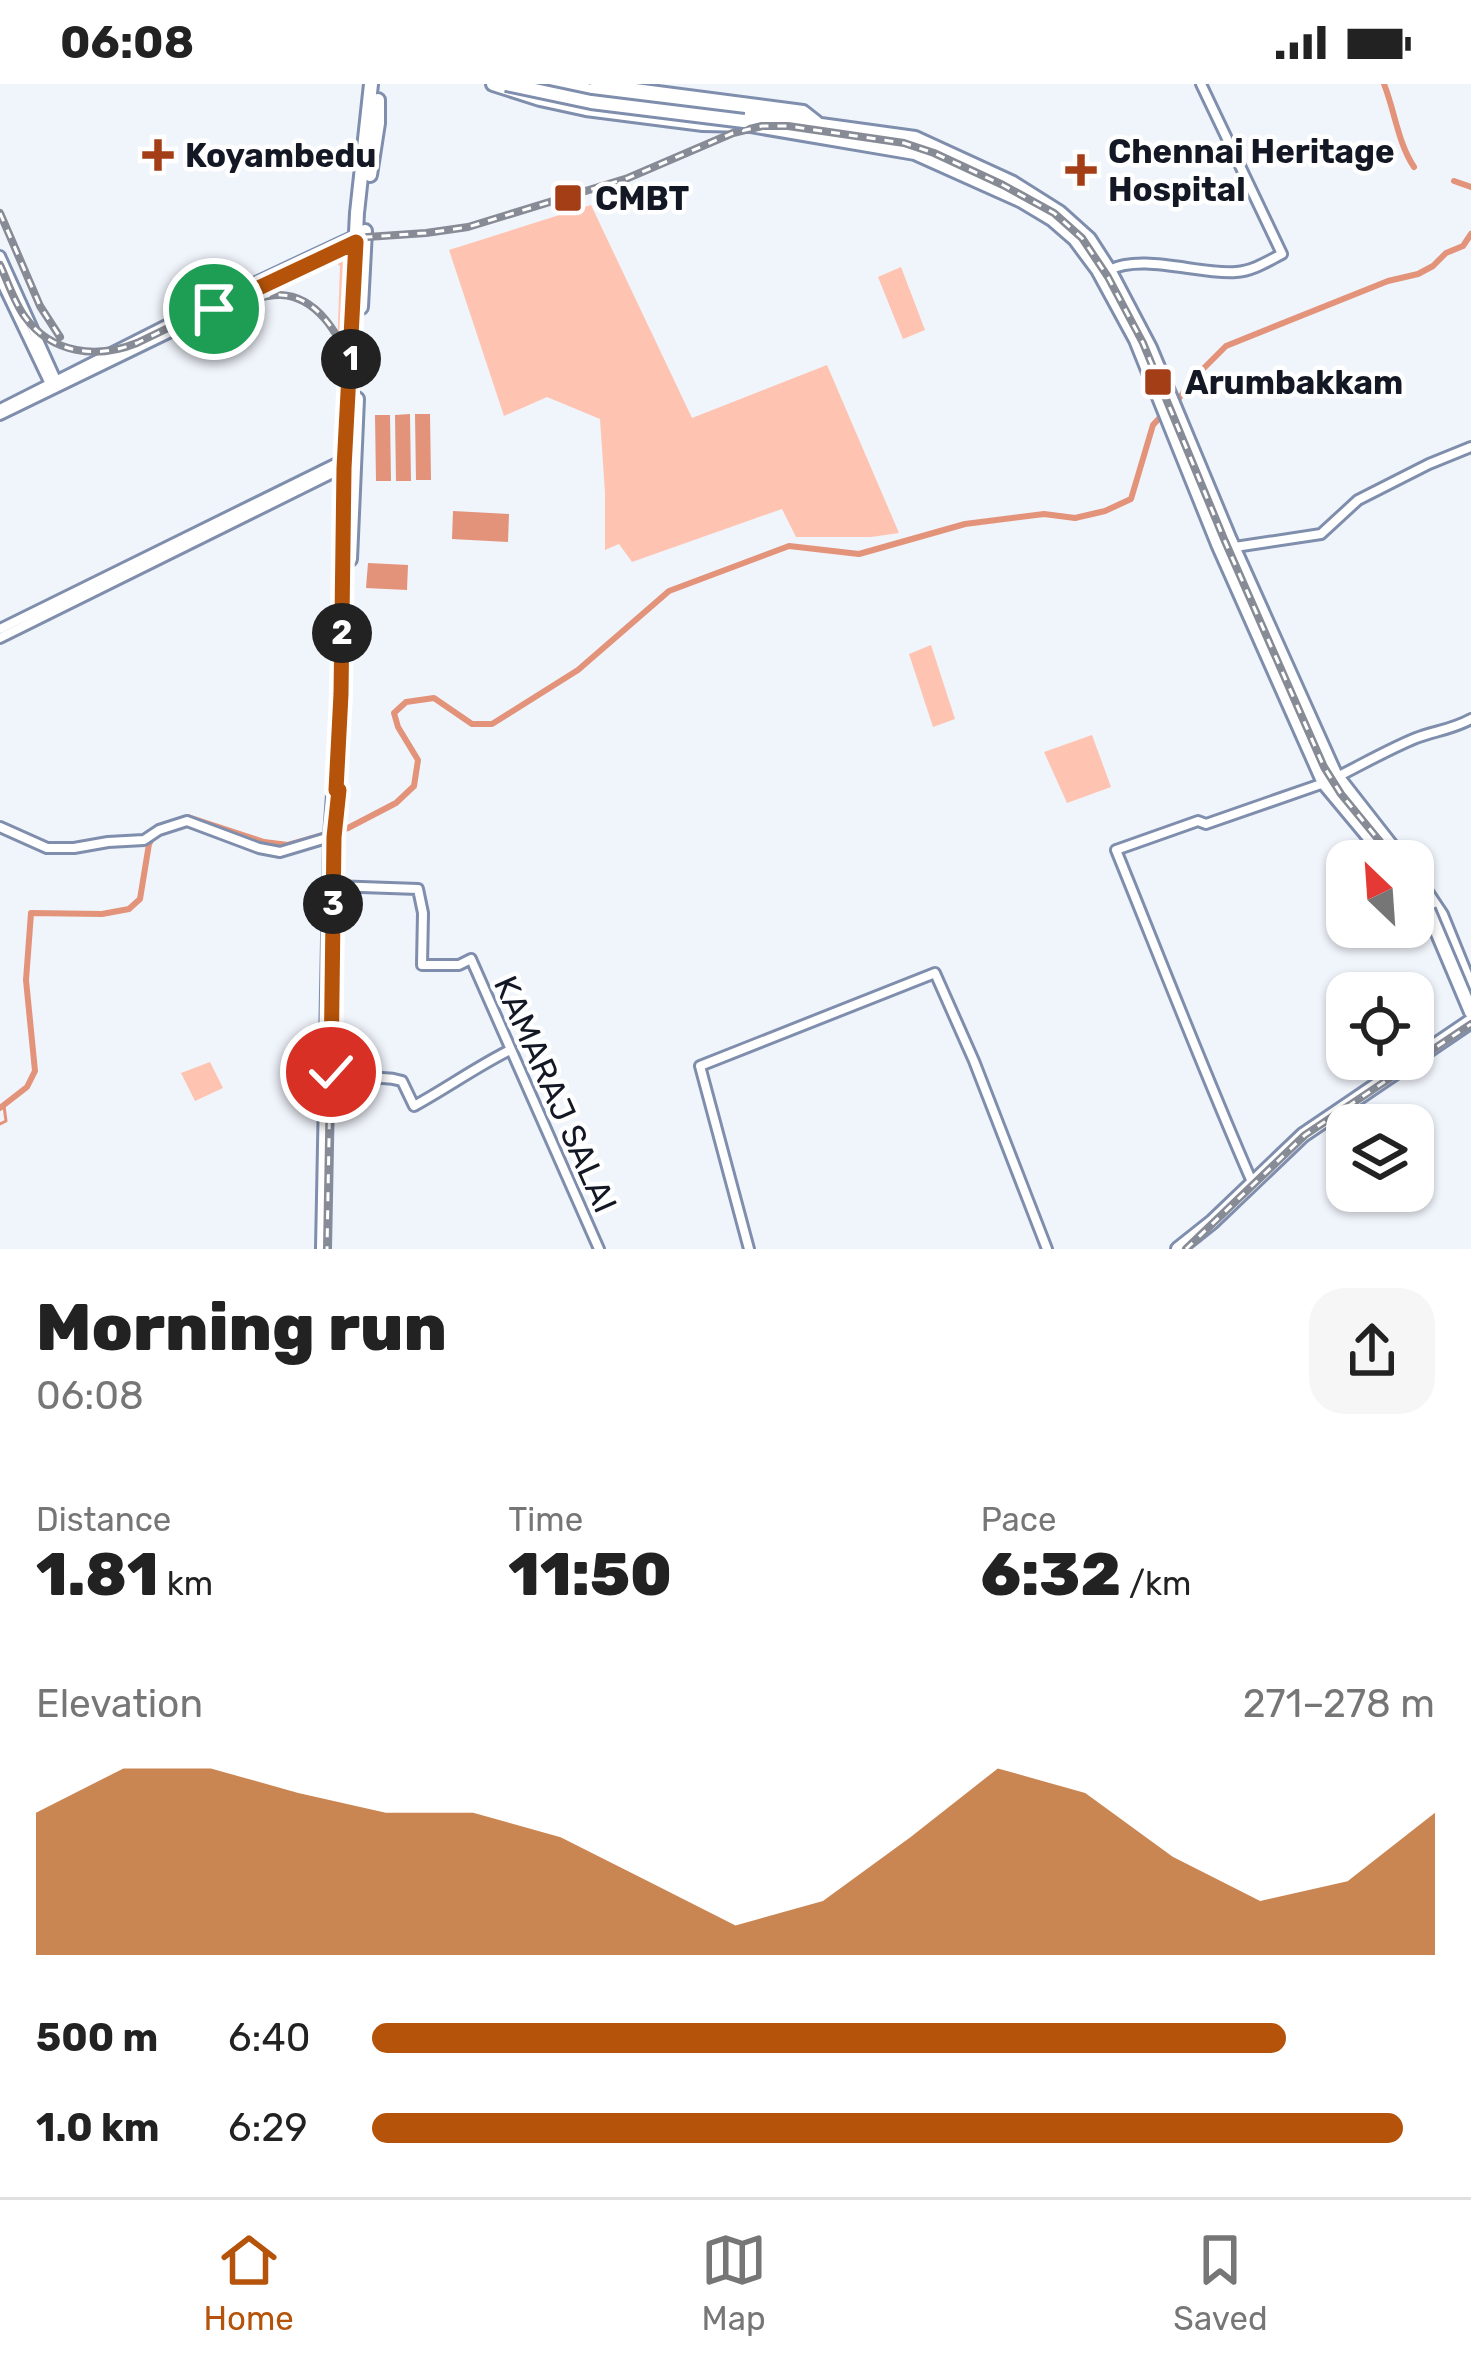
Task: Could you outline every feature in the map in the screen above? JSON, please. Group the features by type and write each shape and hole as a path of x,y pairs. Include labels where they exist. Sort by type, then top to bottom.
{"main road":[{"path":"327,1249 334,829 356,238 374,84"},
{"path":"350,464 365,214 378,123 374,84"},
{"path":"493,84 586,109 703,124 751,120"},
{"path":"506,84 591,102 817,123 928,142 1060,212 1089,239 1145,337 1218,544 1330,780 1373,840"},
{"path":"525,84 751,120"},
{"path":"553,84 803,112 817,123"},
{"path":"584,87 586,109"},
{"path":"584,87 915,153 1052,219 1082,246 1136,340 1234,548 1286,681"},
{"path":"648,116 650,101"},
{"path":"843,142 846,127"},
{"path":"1330,780 1384,840"},
{"path":"328,1094 334,829"},
{"path":"1434,906 1469,1000"},
{"path":"1434,921 1469,1000"},
{"path":"1434,1050 1471,1023"},
{"path":"1434,1049 1471,1023"},
{"path":"1178,1249 1304,1135 1388,1080"},
{"path":"1191,1249 1311,1134 1374,1089"}],"street":[{"path":"1109,270 1119,265 1160,264 1239,272 1282,254 1201,84"},
{"path":"0,412 356,238"},
{"path":"0,256 55,385"},
{"path":"0,279 55,385"},
{"path":"1218,544 1234,548 1321,534 1358,500 1471,447"},
{"path":"0,633 350,464"},
{"path":"1252,1182 1116,850 1330,780 1412,740 1454,729 1471,719"},
{"path":"0,827 47,848 141,840 188,820 280,852 334,829"},
{"name":"KAMARAJ SALAI","path":"334,886 418,889 423,913 422,965 459,965 471,959 599,1249"},
{"path":"1434,898 1471,977"},
{"path":"749,1249 700,1066 935,973 1047,1249"},
{"path":"1469,1000 1471,1023"},
{"path":"328,1094 382,1076 402,1081 414,1106 510,1050"}],"shaded area":[{"path":"591,205 692,418 827,365 899,533 796,537 782,509 632,562 619,544 605,550 600,419 547,397 504,416 449,250"},
{"path":"347,247 345,384 336,383 340,266 335,262 295,282 292,275"},
{"path":"901,267 925,330 903,339 878,277"},
{"path":"410,414 411,481 396,481 395,415"},
{"path":"415,414 430,414 431,480 416,480"},
{"path":"375,415 390,415 391,481 376,481"},
{"path":"453,511 509,514 508,542 452,539"},
{"path":"368,563 408,565 407,590 366,588"},
{"path":"931,645 955,719 933,727 909,654"},
{"path":"1092,735 1111,787 1067,803 1044,752"},
{"path":"210,1062 223,1088 195,1101 181,1073"}],"waterway":[{"path":"1384,84 1414,167"},
{"path":"1454,181 1471,187"},
{"path":"1173,406 1226,346 1388,281 1418,274 1463,246 1471,234"},
{"path":"0,1108 27,1087 35,1071 26,980 31,913 102,914 129,909 140,899 149,844 159,826 188,817 288,845 348,828 396,803 414,786 418,760 394,713 406,702 434,698 472,724 492,724 578,670 669,591 789,546 859,554 965,524 1044,514 1075,518 1105,511 1131,499 1153,425 1163,414"},
{"path":"0,1124 6,1121 4,1106"}],"railway":[{"path":"0,265 25,317 48,339 76,350 106,351 137,343 343,244 367,237 468,227 628,178 733,133 762,126 904,143 934,153 1054,213 1082,238 1108,277 1143,343 1324,767 1379,840"},
{"path":"0,213 40,306 60,337"},
{"path":"243,301 281,295 307,303 326,321 354,367 334,865 327,1249"},
{"path":"1434,919 1471,1005"},
{"path":"1186,1249 1305,1135 1471,1024"}],"place":[{"name":"Koyambedu","path":"158,155"},
{"name":"Chennai Heritage Hospital","path":"1081,170"},
{"name":"CMBT","path":"568,198"},
{"name":"Arumbakkam","path":"1158,382"}],"route":[{"path":"214,309 356,242 344,468 331,1072"}]}
